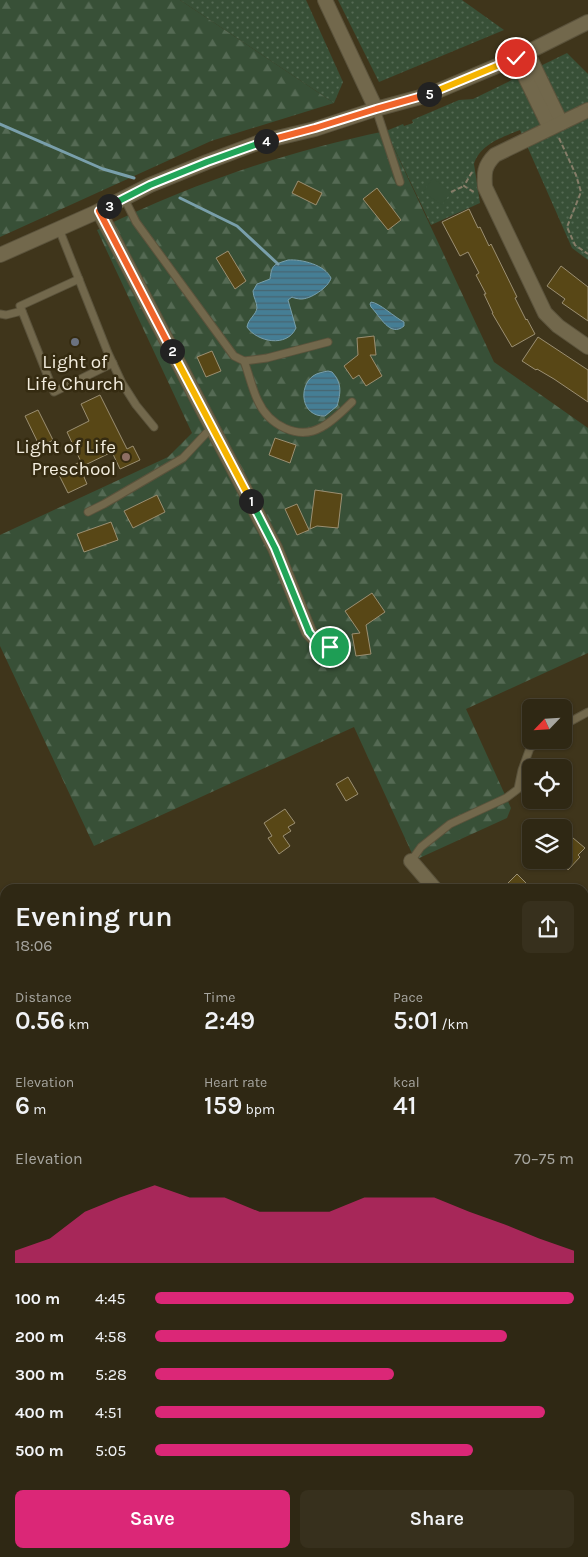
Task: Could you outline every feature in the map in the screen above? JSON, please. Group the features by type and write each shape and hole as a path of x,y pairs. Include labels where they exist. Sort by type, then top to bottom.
{"street":[{"path":"325,0 376,109"},
{"path":"0,256 99,211 150,185 207,162 260,142 428,95 522,55 588,22"},
{"path":"522,55 555,126"},
{"path":"588,110 495,155 487,163 484,171 486,187 545,313 558,326 588,347"},
{"path":"99,211 275,548 309,632 317,642 330,647 340,646"},
{"path":"411,861 431,884"}],"lane":[{"path":"376,109 400,182"},
{"path":"124,198 136,222 234,356 244,361 267,358 328,342"},
{"path":"59,229 113,363 136,405 154,426"},
{"path":"79,279 20,306 54,392 113,363"},
{"path":"0,314 22,311"},
{"path":"244,361 258,402 266,414 292,432 305,432 322,427 352,402"},
{"path":"88,512 183,458 212,427"},
{"path":"572,721 588,712"},
{"path":"411,861 421,847 450,824 506,798 518,788 530,749"}],"path":[{"path":"555,126 582,192 567,227 575,245 588,254"},
{"path":"451,192 464,186"}],"green space":[{"path":"0,0 180,0 334,103 211,141 0,237"},
{"path":"180,0 306,0 343,82 334,103"},
{"path":"338,0 462,0 504,30 379,82"},
{"path":"567,53 588,74 588,260 572,248 520,130 493,142 481,151 477,157 474,164 480,203 431,225 386,131 403,124 404,126 413,123 412,120 459,100 473,99"},
{"path":"386,131 494,362 588,428 588,653 466,709 511,808 507,818 415,860 354,727 94,846 0,646 0,535 168,457 192,433 97,230 167,198 238,171 348,139"},
{"path":"433,178 451,192 442,205 423,192"}],"water":[{"path":"288,260 318,266 328,273 331,278 330,282 323,289 314,295 304,299 292,297 288,300 296,328 286,338 272,341 258,336 247,327 257,308 253,291 257,284 270,279 274,266"},
{"path":"371,302 379,305 404,322 404,326 399,329 390,328 371,307"},
{"path":"328,371 332,372 338,380 340,392 337,406 325,416 317,415 311,412 304,401 305,387 313,376"}],"building":[{"path":"298,181 322,193 316,205 292,193"},
{"path":"377,188 401,220 388,230 363,199"},
{"path":"469,209 489,246 491,244 517,297 515,298 535,334 512,347 492,313 484,294 486,294 476,275 479,273 468,252 460,256 442,222"},
{"path":"228,251 246,281 235,289 216,258"},
{"path":"561,266 588,287 588,321 562,303 565,299 547,286"},
{"path":"374,336 376,355 370,355 382,376 366,386 359,375 353,379 344,366 358,355 357,338"},
{"path":"538,337 588,370 588,402 554,379 522,361"},
{"path":"212,351 221,371 206,377 197,357"},
{"path":"100,395 127,449 133,446 140,460 120,469 112,452 83,466 67,432 89,421 81,404"},
{"path":"38,410 53,440 40,447 25,416"},
{"path":"275,438 296,445 290,463 269,455"},
{"path":"78,463 87,484 68,493 58,473"},
{"path":"315,490 342,494 338,528 317,526 310,529"},
{"path":"157,495 165,512 133,528 124,511"},
{"path":"297,504 309,530 297,535 285,509"},
{"path":"111,522 118,540 84,552 77,534"},
{"path":"372,593 385,612 366,625 371,654 356,656 352,634 360,633 345,611"},
{"path":"348,777 358,794 346,801 336,784"},
{"path":"285,809 295,823 288,827 291,831 283,836 290,846 279,854 268,838 272,836 264,823"},
{"path":"572,839 585,848 572,866"},
{"path":"517,874 527,884 507,884"}],"waterway":[{"path":"0,124 103,169 134,178"},
{"path":"180,198 237,226 278,264"}],"place":[{"name":"Light of Life Church","path":"75,342"},
{"name":"Light of Life Preschool","path":"126,457"}],"route":[{"path":"330,647 317,642 309,632 275,548 99,211 150,185 260,142 428,95 516,58"}]}
